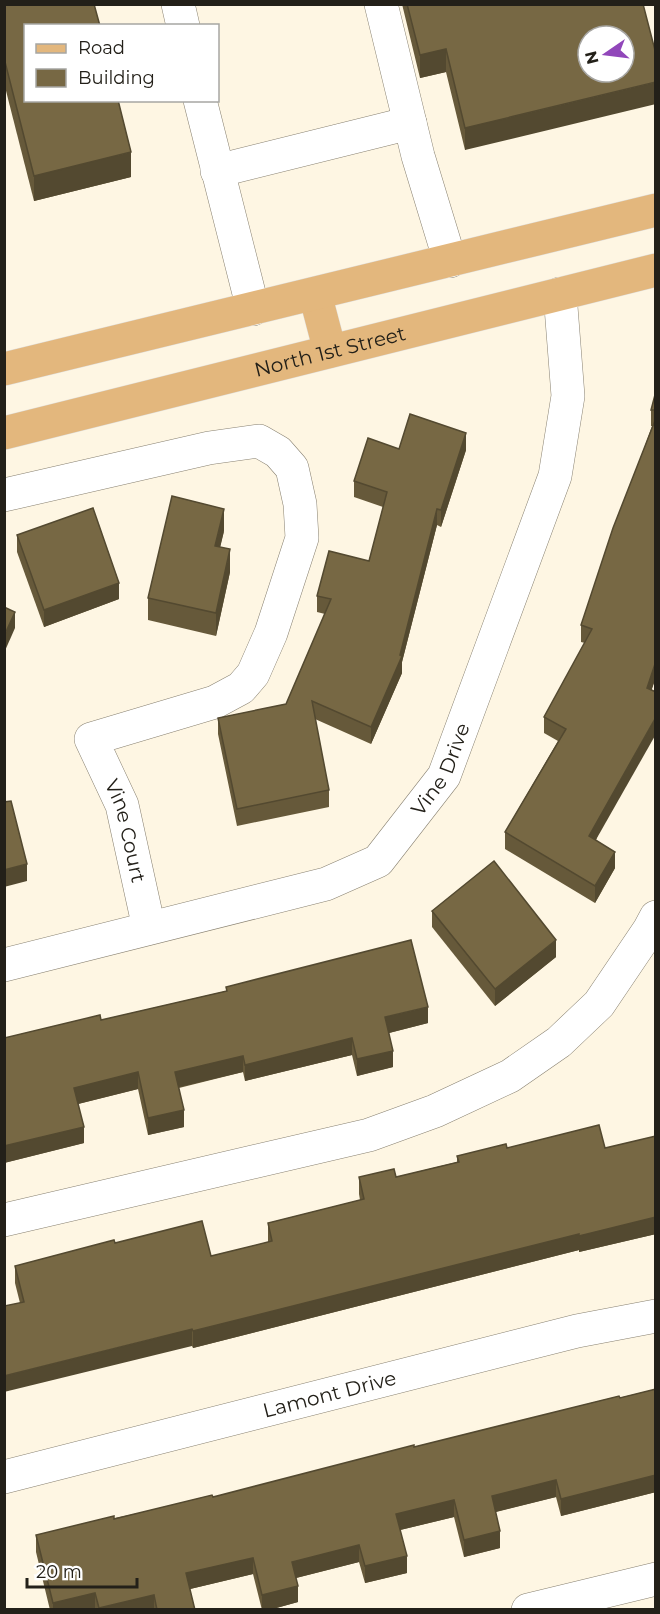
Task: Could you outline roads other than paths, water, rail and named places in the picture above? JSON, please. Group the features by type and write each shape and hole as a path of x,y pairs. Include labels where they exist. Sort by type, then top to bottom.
{"main road":[{"path":"4,369 656,210"},
{"name":"North 1st Street","path":"4,433 656,270"},
{"path":"315,294 330,351"}],"street":[{"path":"178,4 183,24"},
{"path":"381,4 418,156 450,261"},
{"path":"200,102 253,309"},
{"path":"217,171 410,123"},
{"name":"Vine Drive","path":"4,965 326,884 378,861 444,776 555,476 568,396 560,294"},
{"name":"Vine Court","path":"4,495 209,448 259,441 278,452 292,468 300,504 302,537 272,633 253,674 241,688 215,702 91,739 122,805 149,928"},
{"path":"4,1220 369,1135 435,1111 510,1076 559,1042 599,1004 656,917"},
{"name":"Lamont Drive","path":"4,1477 577,1331 656,1316"},
{"path":"528,1610 656,1579"}]}
